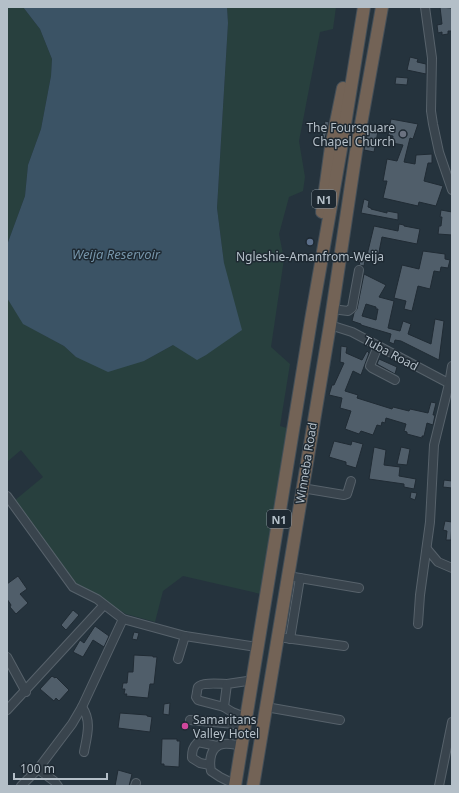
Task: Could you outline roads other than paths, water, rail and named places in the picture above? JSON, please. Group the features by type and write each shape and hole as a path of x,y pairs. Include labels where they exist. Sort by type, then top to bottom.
{"highway":[{"path":"364,9 381,10"},
{"name":"Winneba Road","path":"236,785 254,680 257,647 323,252 326,213 332,172 352,60 359,36 364,9"},
{"name":"Winneba Road","path":"253,786 330,325 343,235 350,214 373,90 376,39 381,10"},
{"path":"266,596 284,598"}],"street":[{"path":"425,7 432,58 431,111 439,152 452,190"},
{"path":"332,309 348,310 352,308 359,270"},
{"name":"Tuba Road","path":"330,325 352,332 451,384"},
{"path":"378,346 370,366 395,380"},
{"path":"418,624 420,595 427,549 434,445 451,384 452,366"},
{"path":"302,488 344,496 347,494 351,481"},
{"path":"7,496 73,587 97,599 123,619 186,636 257,647"},
{"path":"427,549 438,562 452,568"},
{"path":"288,576 359,588"},
{"path":"290,639 300,578"},
{"path":"7,710 26,692 104,605"},
{"path":"21,786 38,769 72,724 82,707 123,619"},
{"path":"178,659 186,636"},
{"path":"278,637 344,646"},
{"path":"7,657 26,692"},
{"path":"247,722 224,707 198,700 196,696 200,685 227,684 254,680"},
{"path":"224,707 227,684"},
{"path":"82,707 86,713 88,723 84,752"},
{"path":"266,707 340,720"},
{"path":"190,720 247,722"},
{"path":"439,786 452,722"},
{"path":"210,765 197,762 192,758 193,746 198,742 217,746"},
{"path":"236,785 211,771 210,759 213,750 217,746 223,744 243,746"},
{"path":"38,769 54,781 58,786"},
{"path":"219,786 220,777"}],"water":[{"name":"Weija Reservoir","path":"23,7 227,7 228,23 217,208 224,263 242,330 197,360 173,345 144,361 108,372 76,357 64,346 23,324 7,298 7,245 25,196 28,165 41,129 51,76 52,59 40,29"}],"place":[{"name":"The Foursquare Chapel Church","path":"403,134"},
{"name":"Ngleshie-Amanfrom-Weija","path":"310,242"},
{"name":"Samaritans Valley Hotel","path":"185,726"}]}
